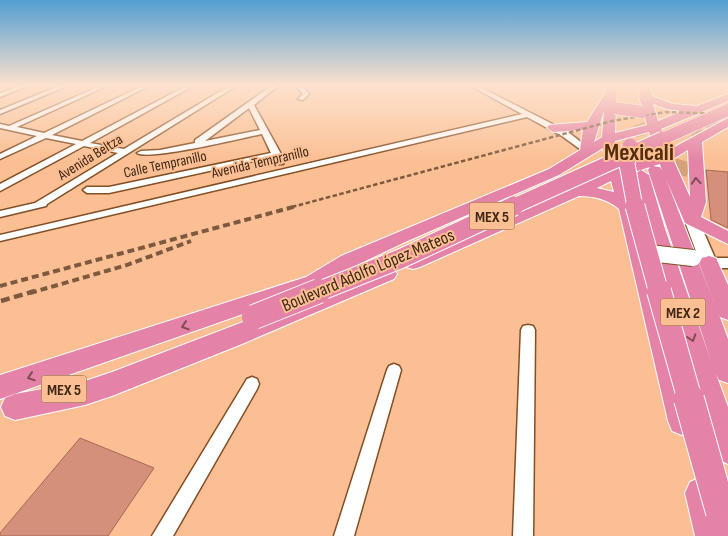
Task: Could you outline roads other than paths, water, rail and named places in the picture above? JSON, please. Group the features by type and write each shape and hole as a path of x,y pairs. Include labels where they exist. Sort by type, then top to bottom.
{"highway":[{"path":"587,150 587,140 593,124 602,111"},
{"path":"608,139 611,111"},
{"path":"625,111 628,137 627,164 634,202 721,528"},
{"path":"638,111 628,137 618,173 627,207 644,252 721,528"},
{"path":"648,111 660,142 653,166"},
{"path":"608,139 628,137 695,111"},
{"name":"Boulevard Adolfo López Mateos","path":"5,403 424,236 628,137 702,111"},
{"name":"Boulevard Adolfo López Mateos","path":"5,403 113,371 400,259 601,166 726,111"},
{"path":"5,403 85,393 234,337 618,173 653,166 728,122"},
{"path":"553,128 578,128 593,124"},
{"path":"314,281 348,261 396,239 554,172 587,150 608,139 646,135 660,142"},
{"path":"628,137 625,162 653,166 691,219 728,238"},
{"path":"691,219 696,211 698,202 695,142"},
{"name":"MEX 2","path":"653,166 671,204 728,372"},
{"name":"MEX 2","path":"653,166 656,229 728,449"},
{"path":"575,191 603,194 617,199 627,207"},
{"path":"709,259 728,310"}],"main road":[{"path":"691,219 709,259"},
{"path":"644,252 709,259 728,253"}],"street":[{"path":"0,132 48,111"},
{"path":"0,157 95,111"},
{"path":"0,188 143,111"},
{"name":"Avenida Beltza","path":"38,206 192,111"},
{"path":"194,145 240,111"},
{"path":"141,153 264,131 254,111"},
{"path":"519,111 553,128 587,150"},
{"name":"Avenida Tempranillo","path":"0,238 526,115"},
{"path":"0,126 124,152"},
{"name":"Calle Tempranillo","path":"87,190 109,190 279,158 264,131"},
{"path":"0,214 55,202"},
{"path":"523,536 528,330"},
{"path":"344,536 394,370"},
{"path":"162,536 252,384"}],"tunnel":[{"path":"694,140 728,117"},
{"path":"639,124 644,140"},
{"path":"644,139 655,170"},
{"path":"673,197 684,158 696,139"}],"railway":[{"path":"292,207 612,121 665,112 728,114"},
{"path":"0,286 297,206"},
{"path":"30,293 127,265 191,241"},
{"path":"1,301 35,291"}],"district":[{"name":"Mexicali","path":"639,152"}]}
